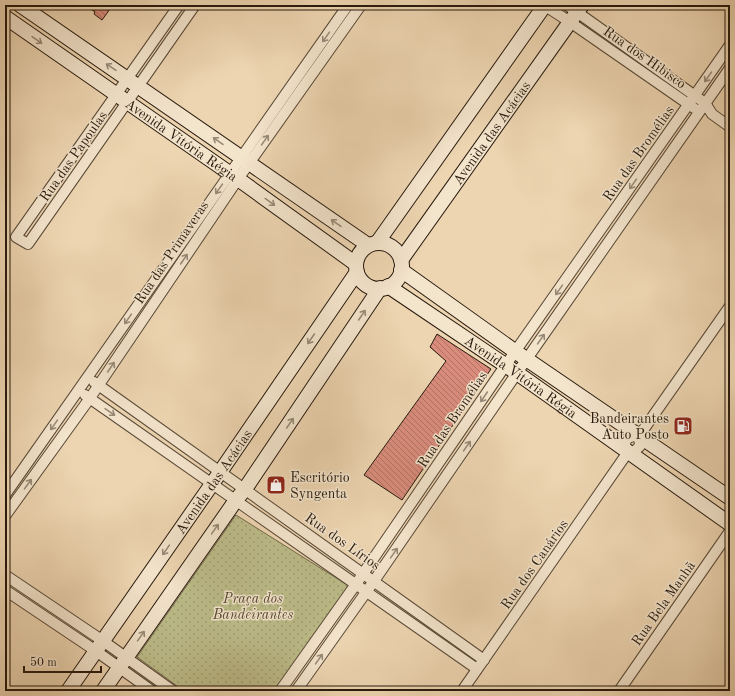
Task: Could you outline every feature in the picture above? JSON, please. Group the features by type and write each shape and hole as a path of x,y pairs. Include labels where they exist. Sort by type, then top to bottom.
{"street":[{"name":"Avenida Vitória Régia","path":"20,5 245,160 373,244"},
{"name":"Rua das Papoulas","path":"122,99 16,237 28,244 122,99 133,82 179,5"},
{"name":"Rua das Papoulas","path":"133,82 195,5"},
{"name":"Rua das Primaveras","path":"5,495 78,390 234,176 348,5"},
{"name":"Rua das Primaveras","path":"245,160 361,5"},
{"name":"Rua dos Hibisco","path":"544,5 574,11 594,24 695,96 702,108"},
{"name":"Avenida das Acácias","path":"373,244 544,5"},
{"name":"Rua dos Hibisco","path":"574,11 689,105 702,108 730,127"},
{"name":"Avenida das Acácias","path":"401,265 574,11"},
{"name":"Avenida Vitória Régia","path":"5,17 234,176 356,268"},
{"name":"Rua das Bromélias","path":"296,691 374,581 511,370 730,45"},
{"name":"Rua das Bromélias","path":"521,355 730,68"},
{"name":"Rua das Primaveras","path":"5,516 99,385 234,176"},
{"path":"373,244 389,245 398,254 401,265 399,277 394,282 384,287 369,287 360,278 356,268 358,257 362,251 373,244"},
{"name":"Avenida Vitória Régia","path":"401,265 521,355 730,498"},
{"name":"Avenida das Acácias","path":"68,691 212,484 356,268"},
{"name":"Avenida Vitória Régia","path":"384,287 511,370 730,524"},
{"name":"Avenida das Acácias","path":"103,691 245,489 384,287"},
{"path":"628,452 625,447 625,442 632,436 639,436 730,306"},
{"name":"Rua das Bromélias","path":"280,691 363,573 511,370"},
{"name":"Rua dos Lírios","path":"88,377 484,660"},
{"name":"Rua dos Lírios","path":"78,390 477,669"},
{"name":"Rua dos Canários","path":"462,691 628,452"},
{"name":"Rua Bela Manhã","path":"619,691 730,531"},
{"path":"5,575 122,663 152,691"},
{"path":"5,590 99,646"},
{"path":"122,663 173,691"}],"green space":[{"name":"Praça dos Bandeirantes","path":"236,515 349,586 274,691 184,691 137,657"}],"building":[{"path":"85,5 113,5 102,20 94,14 95,12"},
{"path":"437,334 491,369 402,500 364,475 446,361 430,347"}],"place":[{"name":"Bandeirantes Auto Posto","path":"683,426"},
{"name":"Escritório Syngenta","path":"276,485"}]}
